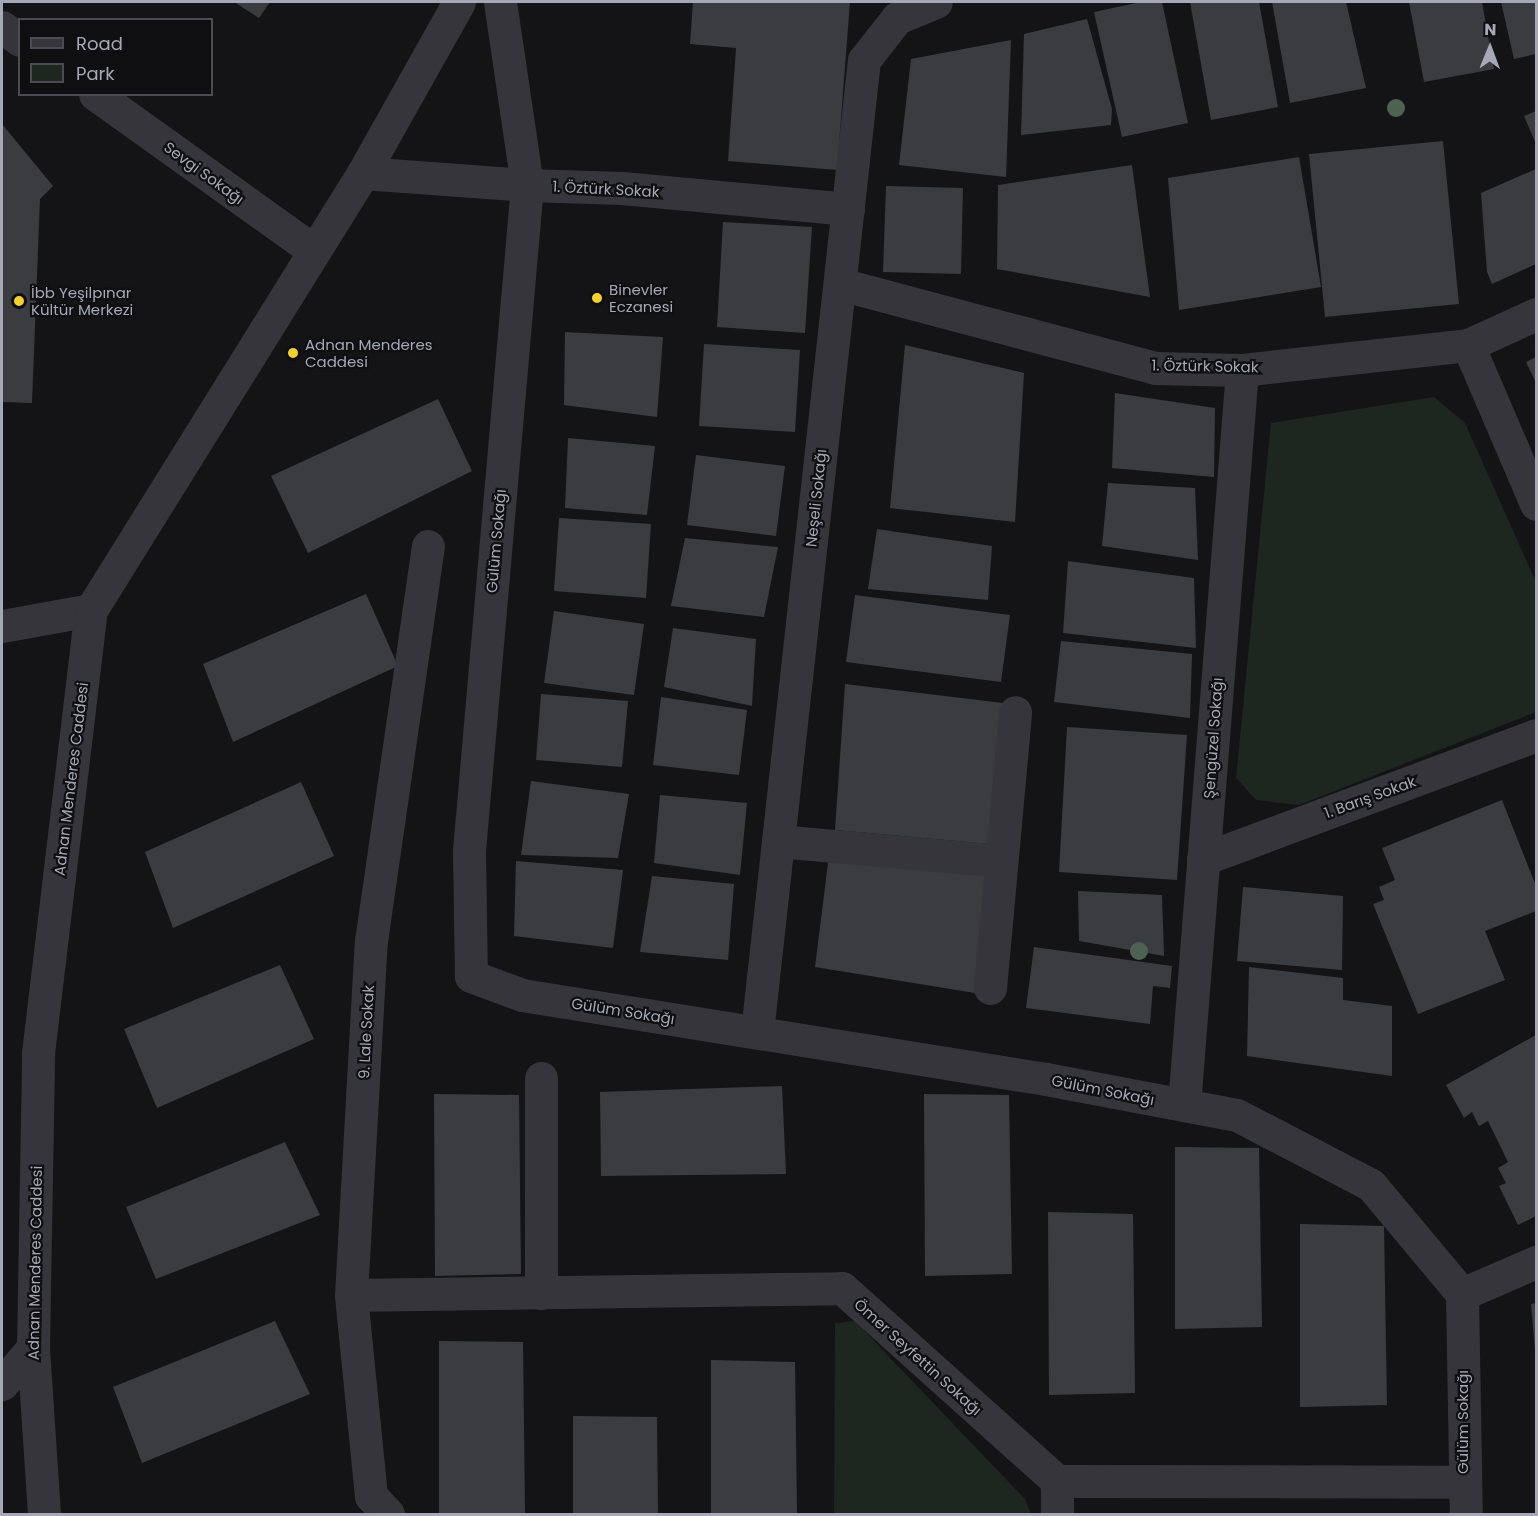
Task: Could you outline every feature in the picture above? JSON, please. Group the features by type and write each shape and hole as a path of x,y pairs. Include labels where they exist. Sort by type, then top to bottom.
{"street":[{"name":"Adnan Menderes Caddesi","path":"44,1515 33,1348 38,1053 91,610 363,173 459,2"},
{"name":"Gülüm Sokağı","path":"501,2 527,185 469,851 471,976 522,995 1046,1079 1237,1115 1371,1185 1462,1294 1466,1515"},
{"name":"Neşeli Sokağı","path":"757,1032 864,60 897,18 936,2"},
{"path":"2,27 18,39"},
{"name":"Sevgi Sokağı","path":"98,96 314,251"},
{"name":"1. Öztürk Sokak","path":"363,173 527,185 622,188 848,209"},
{"name":"1. Öztürk Sokak","path":"840,284 1155,368 1242,370 1468,345 1536,314"},
{"path":"1468,345 1536,504"},
{"name":"Şengüzel Sokağı","path":"1184,1105 1242,370"},
{"name":"9. Lale Sokak","path":"388,1515 371,1496 351,1295 371,941 428,546"},
{"path":"2,626 91,610"},
{"path":"990,988 1014,712"},
{"name":"1. Barış Sokak","path":"1203,859 1536,735"},
{"path":"778,841 1001,861"},
{"path":"541,1078 541,1293"},
{"path":"1462,1294 1536,1262"},
{"name":"Ömer Seyfettin Sokağı","path":"351,1295 842,1288 1057,1481"},
{"path":"2,1384 33,1348"},
{"path":"1057,1515 1057,1481 1464,1482"}],"green space":[{"path":"1434,397 1465,423 1536,582 1536,712 1299,805 1256,800 1236,778 1271,423"},
{"path":"855,1321 1025,1499 1031,1514 834,1514 835,1323"}],"building":[{"path":"234,2 270,2 259,18"},
{"path":"693,2 850,2 837,170 728,161 736,48 690,44"},
{"path":"1141,2 1162,2 1188,123 1122,137 1094,12"},
{"path":"1190,2 1259,2 1278,107 1211,120"},
{"path":"1272,2 1346,2 1366,88 1290,103"},
{"path":"1409,2 1482,2 1494,69 1424,82"},
{"path":"1501,2 1536,2 1536,54 1514,59"},
{"path":"1087,19 1112,109 1111,125 1021,135 1024,34"},
{"path":"1011,40 1006,177 899,165 911,59"},
{"path":"1536,111 1536,144 1524,116"},
{"name":"İbb Yeşilpınar Kültür Merkezi","path":"2,124 53,186 40,199 32,403 2,402"},
{"path":"1443,141 1459,304 1325,317 1309,154"},
{"path":"1299,157 1321,287 1179,310 1168,178"},
{"path":"1132,165 1150,297 997,269 998,185"},
{"path":"1536,169 1536,264 1492,284 1487,272 1481,193"},
{"path":"886,186 963,188 961,274 883,272"},
{"path":"723,222 812,227 805,333 717,327"},
{"path":"565,332 663,337 657,417 564,405"},
{"path":"704,344 800,350 795,432 699,426"},
{"path":"905,345 1024,373 1015,522 890,508"},
{"path":"1536,357 1536,383 1526,362"},
{"path":"1115,393 1215,408 1214,477 1112,468"},
{"path":"438,399 472,471 308,553 271,476"},
{"path":"568,438 655,446 647,515 565,508"},
{"path":"696,455 785,466 776,536 687,525"},
{"path":"1108,483 1195,488 1198,560 1102,546"},
{"path":"559,518 651,524 646,598 554,591"},
{"path":"877,529 992,546 988,600 868,589"},
{"path":"685,538 778,547 764,617 671,606"},
{"path":"1068,561 1194,578 1196,648 1063,633"},
{"path":"366,594 398,666 233,742 203,664"},
{"path":"855,595 1010,615 1001,682 846,662"},
{"path":"554,611 644,624 634,695 544,683"},
{"path":"673,628 756,639 752,706 664,687"},
{"path":"1061,641 1192,654 1190,718 1054,702"},
{"path":"845,684 1003,703 989,844 835,830"},
{"path":"541,694 628,701 622,767 536,760"},
{"path":"661,697 747,710 739,775 653,765"},
{"path":"1067,727 1187,735 1177,880 1059,872"},
{"path":"531,781 629,794 618,858 521,855"},
{"path":"301,782 334,856 173,928 145,852"},
{"path":"660,795 747,803 740,875 654,863"},
{"path":"1502,800 1536,886 1536,911 1485,931 1505,980 1418,1014 1373,904 1384,900 1379,887 1395,880 1382,848"},
{"path":"829,855 988,875 981,994 815,967"},
{"path":"516,861 623,870 613,948 514,936"},
{"path":"652,876 734,884 728,960 640,952"},
{"path":"1243,887 1343,896 1342,970 1237,961"},
{"path":"1078,891 1162,895 1164,956 1079,941"},
{"path":"1034,947 1172,966 1170,988 1153,986 1150,1024 1026,1008"},
{"path":"280,965 314,1039 157,1108 124,1029"},
{"path":"1249,967 1343,978 1343,1000 1392,1006 1392,1076 1247,1056"},
{"path":"1536,1035 1536,1216 1518,1225 1499,1186 1506,1183 1498,1168 1508,1162 1488,1121 1479,1126 1472,1112 1464,1118 1446,1085"},
{"path":"782,1086 786,1174 601,1176 600,1092"},
{"path":"434,1094 519,1095 521,1274 435,1276"},
{"path":"924,1094 1009,1095 1012,1274 925,1276"},
{"path":"285,1142 320,1215 156,1279 126,1207"},
{"path":"1175,1147 1259,1148 1262,1327 1175,1329"},
{"path":"1048,1212 1133,1214 1135,1393 1049,1395"},
{"path":"1300,1224 1384,1226 1387,1405 1300,1407"},
{"path":"1536,1303 1536,1350 1535,1350 1531,1304"},
{"path":"275,1321 310,1394 142,1463 113,1387"},
{"path":"439,1341 523,1342 525,1514 439,1514"},
{"path":"711,1360 795,1362 797,1514 711,1514"},
{"path":"573,1416 657,1417 658,1514 573,1514"}],"place":[{"name":"Binevler Eczanesi","path":"597,298"},
{"name":"İbb Yeşilpınar Kültür Merkezi","path":"19,301"},
{"name":"Adnan Menderes Caddesi","path":"293,353"}]}
